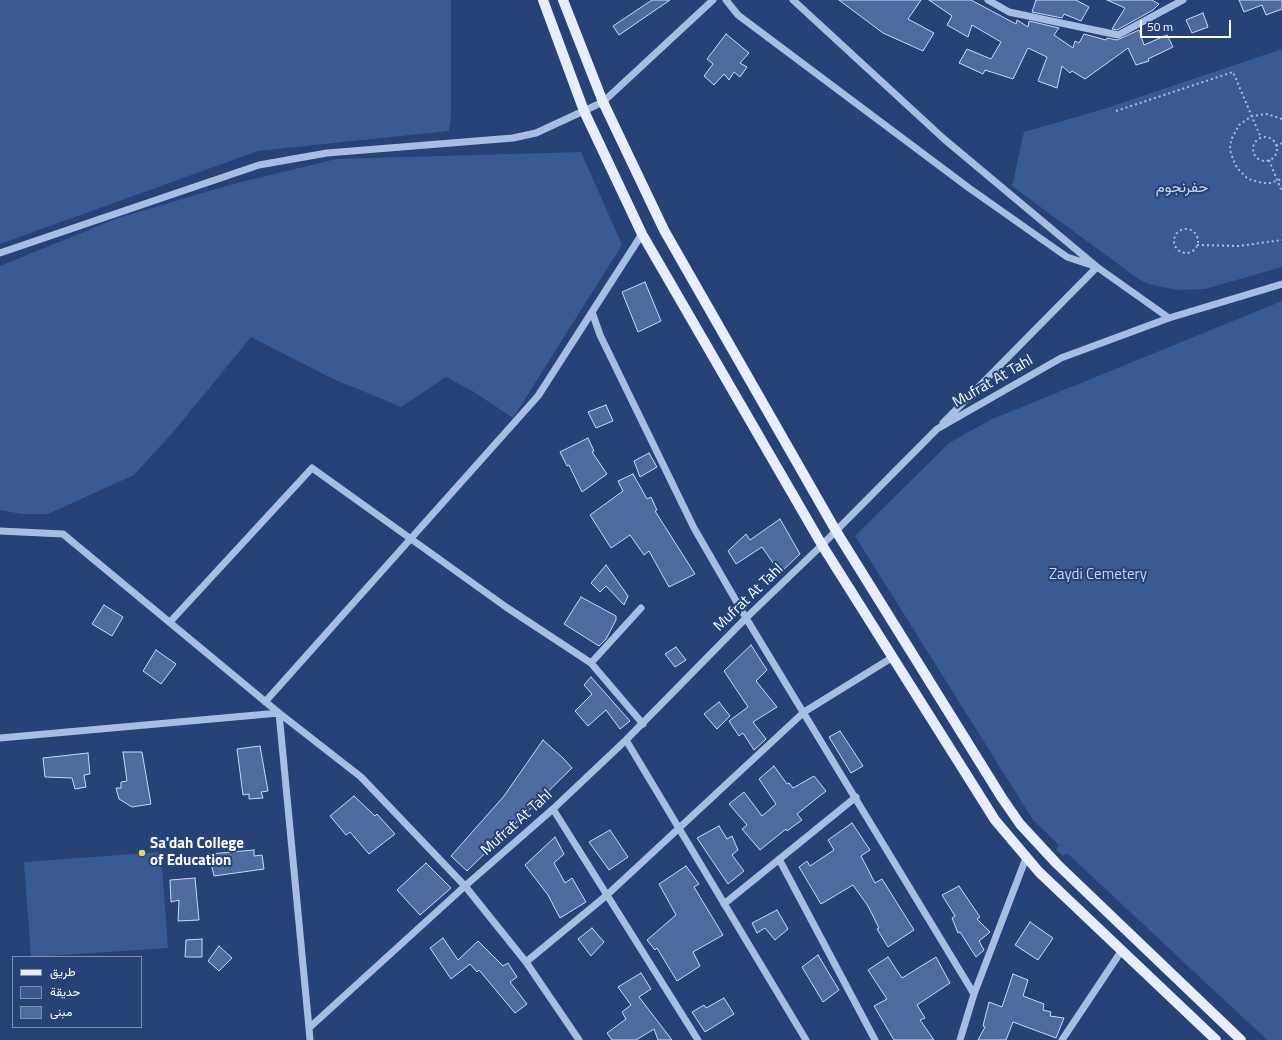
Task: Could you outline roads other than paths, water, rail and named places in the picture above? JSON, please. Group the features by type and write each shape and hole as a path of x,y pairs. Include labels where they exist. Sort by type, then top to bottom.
{"main road":[{"path":"543,0 584,111 642,234 822,545 995,820 1026,858 1216,1040"},
{"path":"564,0 603,102 664,230 836,531 998,791 1020,824 1057,864 1241,1040"}],"street":[{"path":"0,253 259,165 327,153 513,138 536,133 603,102 713,0"},
{"path":"726,0 738,15 969,188 1067,257 1097,266"},
{"path":"793,0 944,139 1097,266 1169,318"},
{"path":"988,0 1009,12 1118,35 1183,0"},
{"path":"265,702 538,396 642,234"},
{"path":"937,429 1097,266"},
{"name":"Mufrat At Tahl","path":"309,1028 465,886 552,810 643,724 746,618 822,545 937,429 1061,358 1169,318 1282,284"},
{"path":"592,312 600,335 694,528 746,618 856,797 974,994"},
{"path":"170,622 312,468 506,607 591,663 643,724"},
{"path":"0,531 63,534 265,702 361,777 465,886 526,962 579,1040"},
{"path":"591,663 641,608"},
{"path":"526,962 607,895 804,712 893,657"},
{"path":"0,738 279,713"},
{"path":"279,713 310,1040"},
{"path":"626,740 806,1040"},
{"path":"724,904 856,797"},
{"path":"552,810 698,1040"},
{"path":"960,1040 974,994 1026,858"},
{"path":"780,859 875,1040"},
{"path":"1062,1040 1122,950"}],"place":[{"name":"Sa'dah College of Education","path":"142,853"}],"park label":[{"name":"حفرنجوم","path":"1182,188"},
{"name":"Zaydi Cemetery","path":"1098,575"}]}
